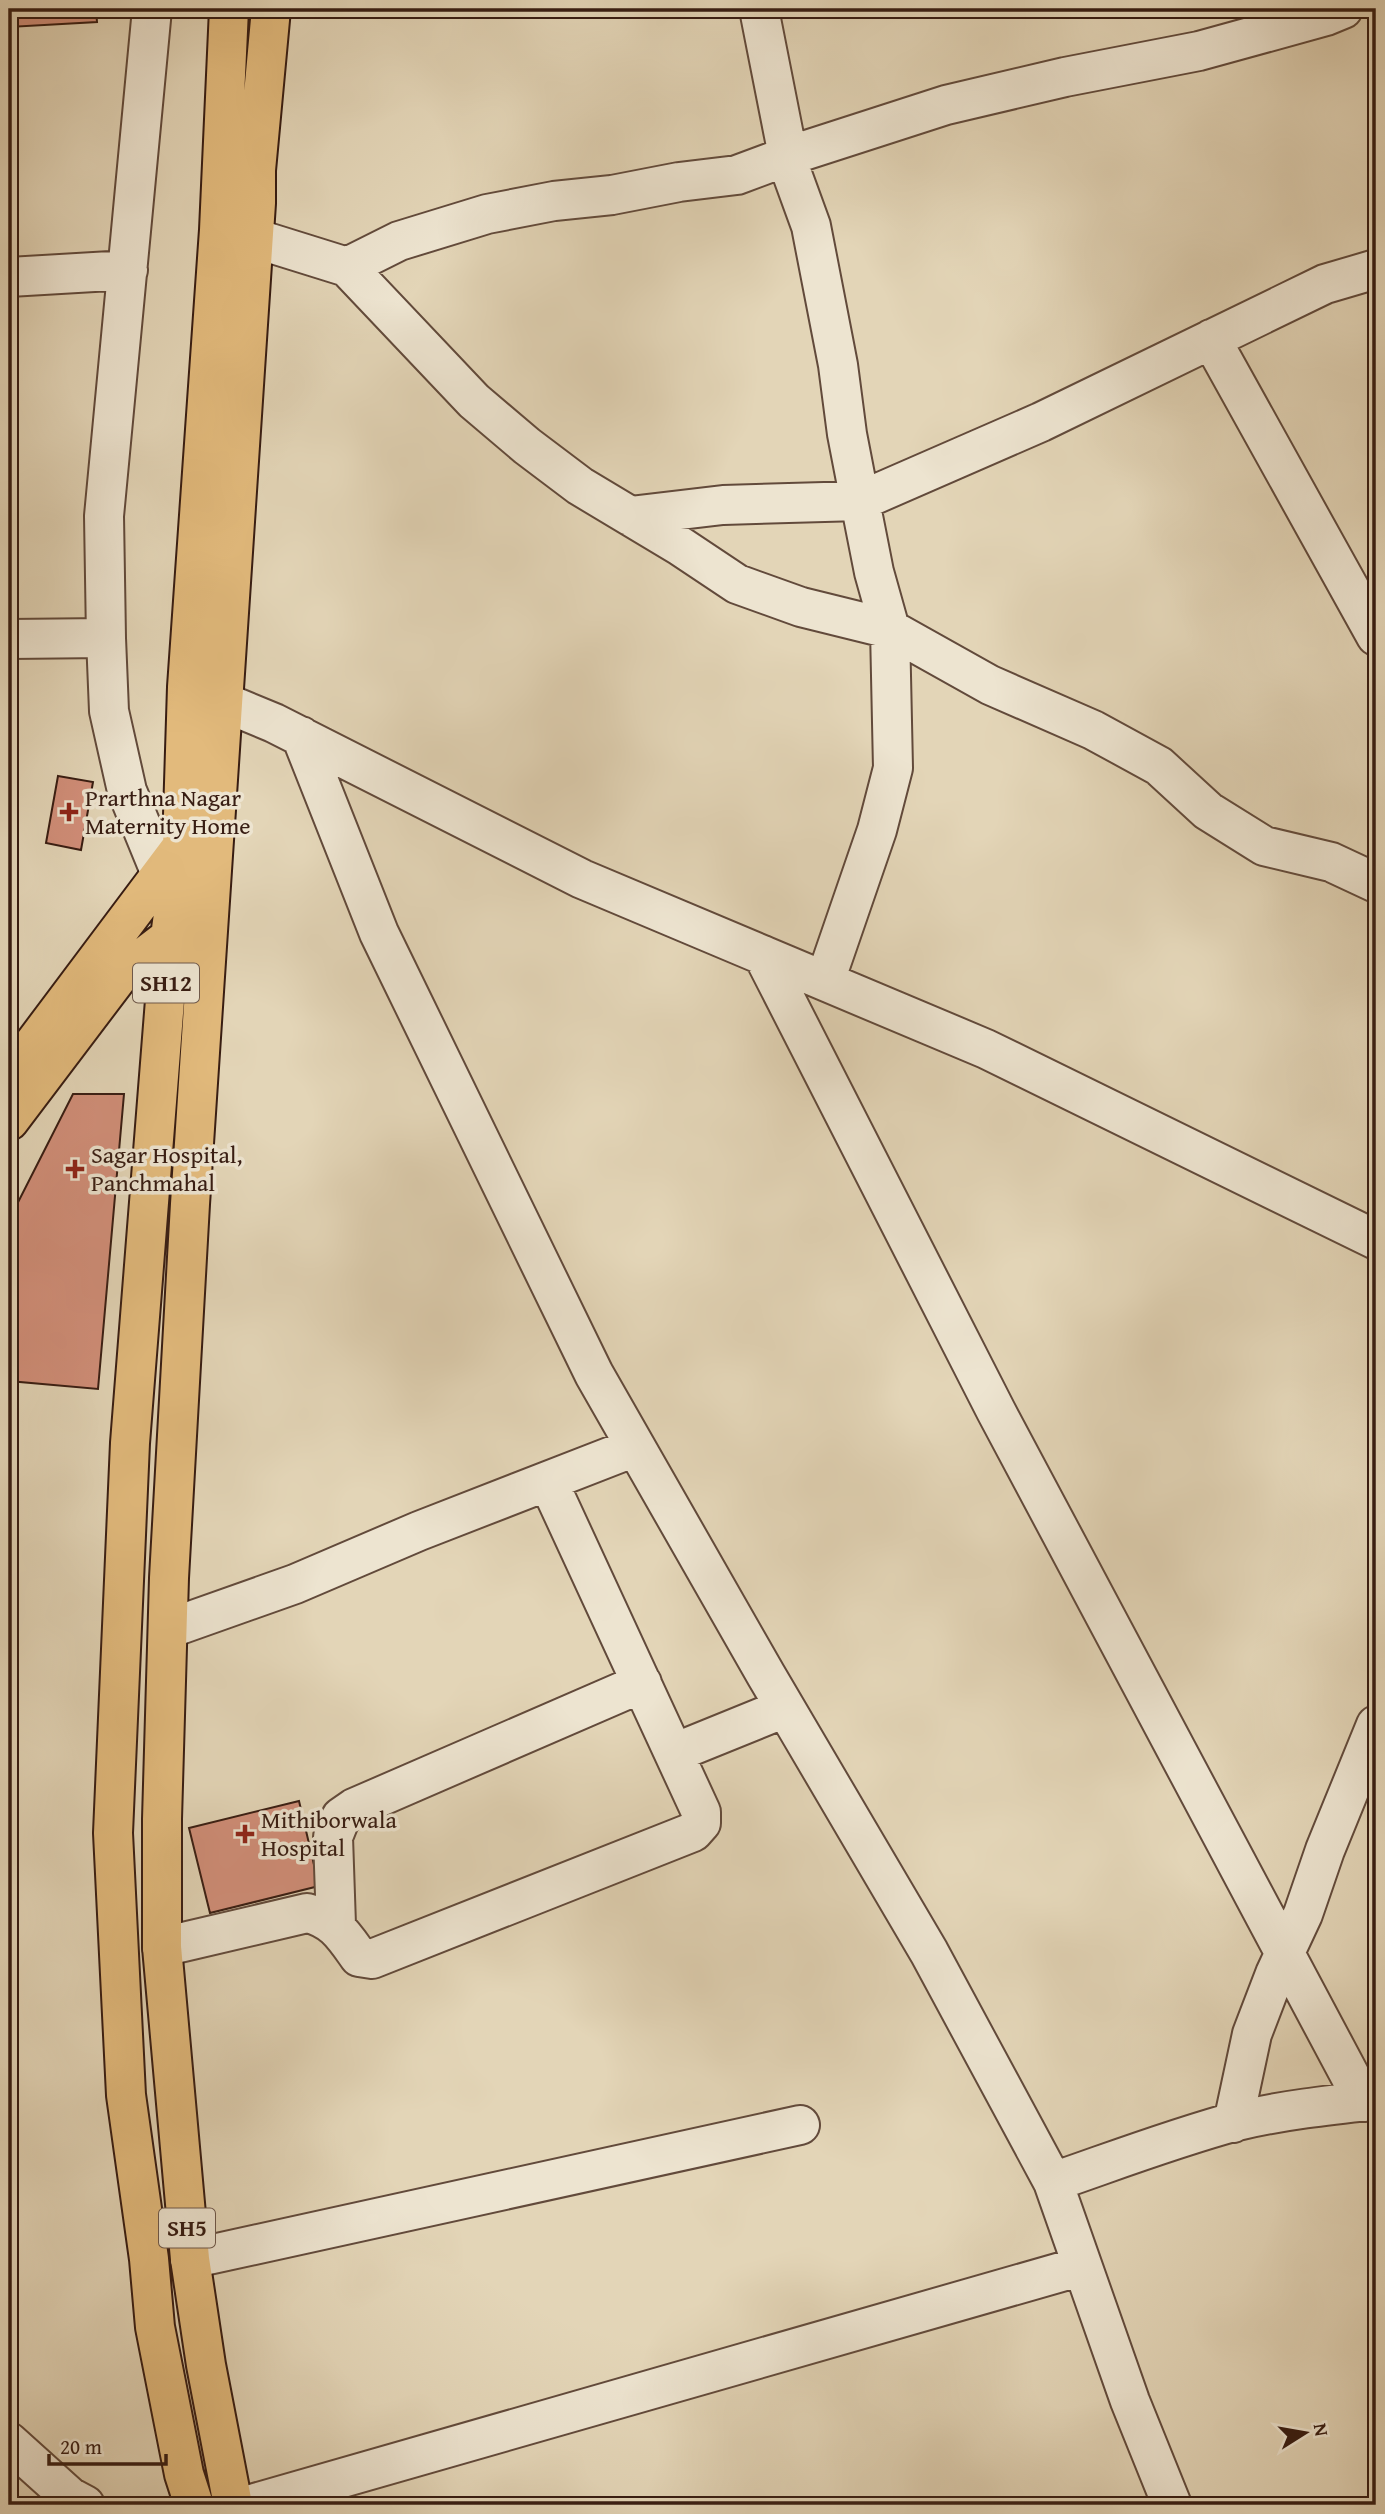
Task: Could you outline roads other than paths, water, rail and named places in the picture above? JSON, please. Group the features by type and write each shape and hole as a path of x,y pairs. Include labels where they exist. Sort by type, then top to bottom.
{"main road":[{"name":"SH12","path":"194,2505 184,2474 155,2327 149,2259 126,2095 113,1833 130,1443 170,937 172,860 219,230 229,9"},
{"name":"SH5","path":"233,2505 206,2365 190,2259 163,1947 162,1819 168,1629 190,1218 254,238 256,170 271,9"},
{"path":"9,1077 172,860 215,822"},
{"path":"9,1121 118,977 170,937 209,916"}],"street":[{"path":"152,9 104,516 106,638 109,710 127,791 172,860"},
{"path":"759,9 790,171 811,226 838,365 847,434 860,501 874,572 890,629 893,768 877,830 825,981"},
{"path":"347,267 398,241 487,214 679,182 737,176 788,156 946,105 1065,77 1199,51 1343,9"},
{"path":"254,238 347,267 474,401 579,486 737,584 801,607 890,629 990,685 1093,730 1159,766 1208,811 1264,846 1331,862 1376,883"},
{"path":"9,277 128,270"},
{"path":"630,516 723,505 860,501 1041,422 1325,284 1376,270"},
{"path":"1211,340 1376,636"},
{"path":"9,639 106,638"},
{"path":"187,687 274,723 582,878 986,1049 1376,1240"},
{"path":"300,737 379,933 588,1362 785,1708 929,1952 1053,2182 1130,2401 1172,2505"},
{"path":"763,955 996,1411 1284,1955 1370,2101 1301,2109 1233,2123 1178,2138 1053,2182"},
{"path":"168,1629 296,1584 419,1531 635,1447"},
{"path":"163,1947 307,1913 322,1916 336,1925 359,1957 372,1959 693,1832 701,1823 701,1812 548,1481"},
{"path":"336,1925 333,1837 341,1817 354,1808 642,1682"},
{"path":"674,1753 785,1708"},
{"path":"1233,2123 1252,2034 1303,1914 1325,1850 1376,1725"},
{"path":"190,2259 800,2125"},
{"path":"248,2505 1082,2266"},
{"path":"9,2442 70,2497 85,2505"}],"place":[{"name":"Prarthna Nagar Maternity Home","path":"69,812"},
{"name":"Sagar Hospital, Panchmahal","path":"75,1169"},
{"name":"Mithiborwala Hospital","path":"245,1834"}]}
